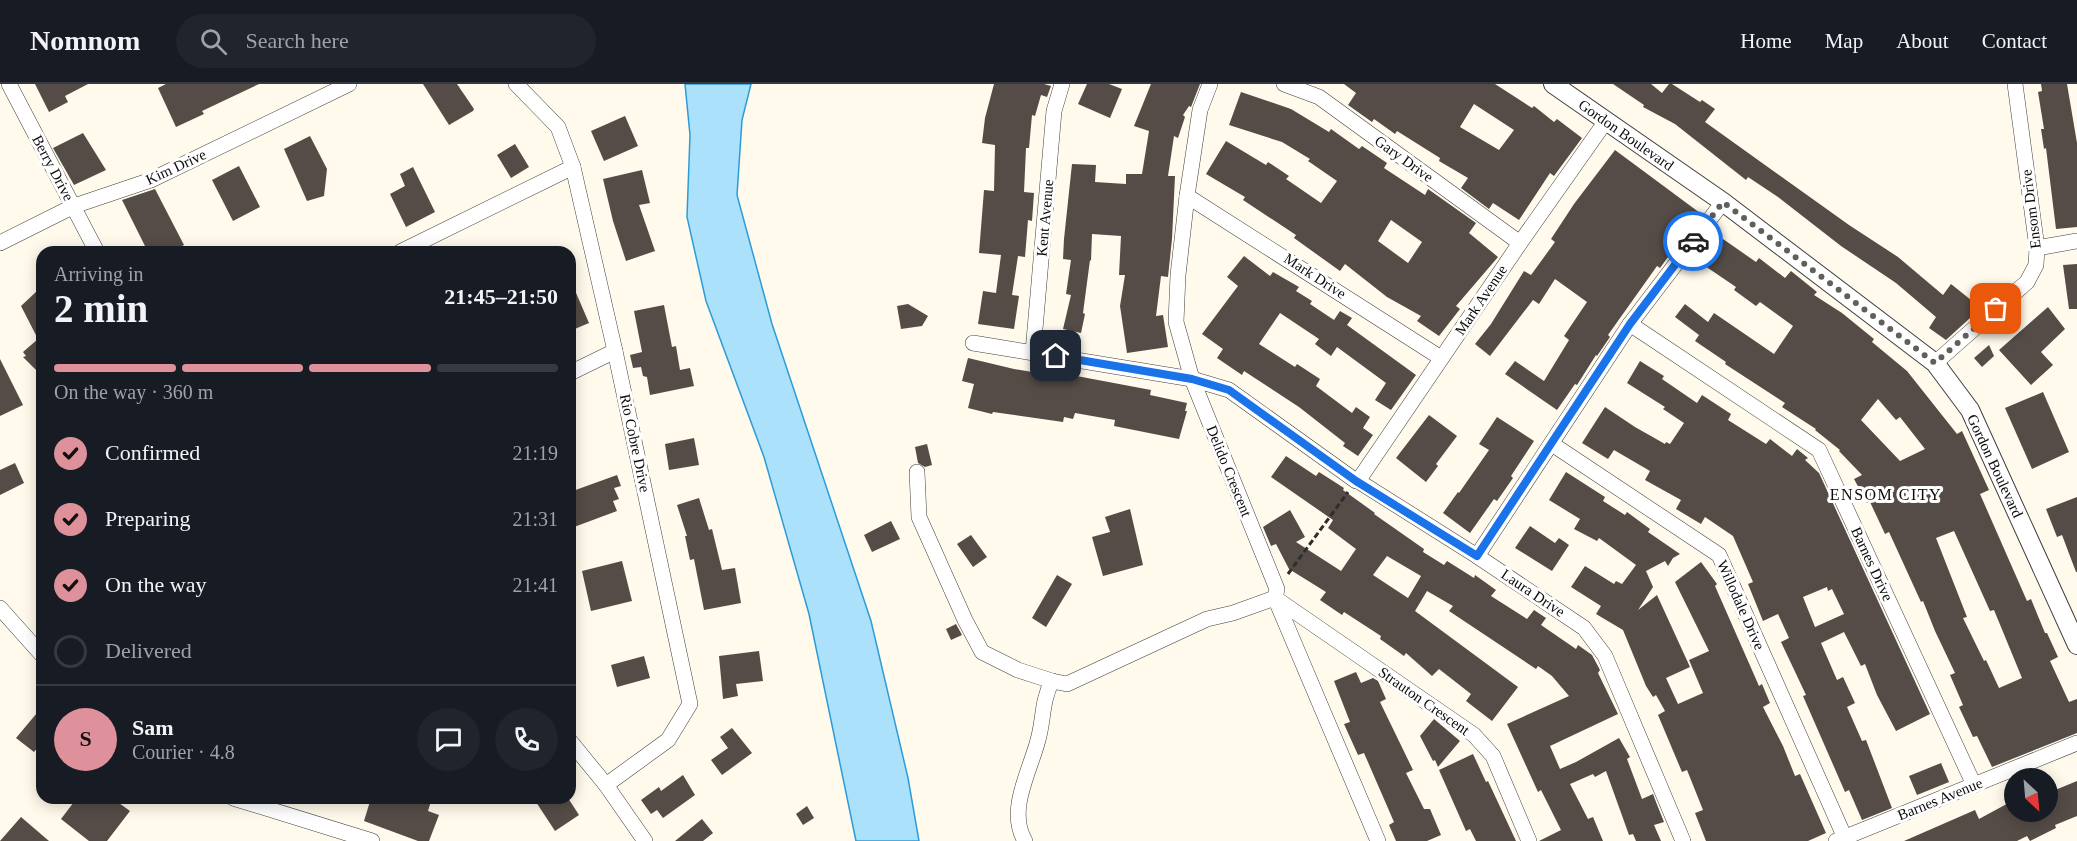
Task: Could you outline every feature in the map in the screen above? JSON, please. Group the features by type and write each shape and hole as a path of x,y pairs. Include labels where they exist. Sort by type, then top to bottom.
{"street":[{"name":"Berry Drive","path":"9,84 94,246"},
{"name":"Kim Drive","path":"0,243 74,206 151,180 349,84"},
{"name":"Rio Cobre Drive","path":"516,84 558,127 573,167 615,351 690,704 668,740 606,785"},
{"name":"Kent Avenue","path":"1033,352 1054,111 1062,84"},
{"name":"Delido Crescent","path":"1210,84 1200,110 1187,196 1178,275 1176,322 1192,379 1276,594 1378,841"},
{"name":"Gary Drive","path":"1284,84 1319,97 1520,243"},
{"name":"Gordon Boulevard","path":"1553,84 1723,202 1935,363 1970,410 2074,626 2077,645"},
{"name":"Ensom Drive","path":"1935,363 2027,282 2036,265 2037,248 2015,84"},
{"name":"Mark Avenue","path":"1357,481 1606,121"},
{"path":"412,246 573,167"},
{"name":"Mark Drive","path":"1187,196 1441,358"},
{"path":"1477,556 1630,324 1723,202"},
{"path":"2037,248 2077,241"},
{"name":"Barnes Drive","path":"1630,324 1819,450 1974,786"},
{"name":"Laura Drive","path":"973,343 1192,379 1229,390 1357,481 1477,556 1584,628 1605,656 1683,841"},
{"path":"576,370 615,351"},
{"name":"Willodale Drive","path":"1552,444 1719,555 1840,839"},
{"path":"917,472 919,517 965,620 982,652 1018,670 1067,684 1207,618 1233,613 1276,594"},
{"name":"Strauton Crescent","path":"1276,594 1474,735 1493,756 1529,841"},
{"path":"0,608 36,648"},
{"path":"1025,841 1020,832 1019,803 1039,736 1044,696 1052,681"},
{"name":"Barnes Avenue","path":"1840,839 2077,743"},
{"path":"576,748 606,785 645,841"},
{"path":"252,804 372,841"}],"path":[{"path":"1276,594 1357,481"}],"water":[{"path":"685,84 751,84 742,120 737,195 772,324 871,621 908,778 919,841 856,841 809,614 764,457 706,301 687,217 690,135"}],"building":[{"path":"35,84 88,84 65,96 68,102 49,112"},
{"path":"166,84 259,84 202,111 204,114 176,127 158,88"},
{"path":"423,84 457,84 474,109 473,111 449,125"},
{"path":"994,84 1051,86 1047,97 1041,95 1035,116 1032,115 1029,148 1026,148 1024,192 1034,193 1032,221 1028,220 1025,257 1018,256 1012,295 1019,296 1014,329 978,324 983,291 996,293 1001,255 979,253 984,190 994,191 995,145 982,143 985,118"},
{"path":"1087,84 1109,84 1122,89 1110,118 1078,104"},
{"path":"1151,84 1200,84 1191,107 1189,106 1183,115 1185,117 1178,138 1174,136 1168,176 1175,176 1172,239 1168,277 1161,276 1156,316 1163,315 1168,347 1127,353 1120,306 1125,275 1119,275 1121,236 1092,234 1091,261 1081,333 1063,329 1071,295 1066,294 1071,260 1063,259 1064,239 1072,164 1096,165 1095,182 1126,184 1126,174 1142,174 1149,131 1134,126"},
{"path":"1344,84 1495,84 1532,108 1534,106 1554,122 1557,119 1582,138 1554,176 1550,173 1519,220 1493,203 1489,209 1461,188 1468,178 1439,161 1440,158 1397,131 1395,134 1374,119 1372,122 1348,105 1356,93","holes":["1474,104 1514,130 1499,150 1460,127"]},
{"path":"1613,84 1651,84 1662,93 1669,84 1672,84 1700,102 1702,100 1715,109 1705,122 1849,225 1898,257 1943,295 1951,284 1981,308 1946,340 1929,328 1936,317 1896,283 1841,246 1778,197 1748,177 1746,180 1675,124 1643,107 1644,105"},
{"path":"2041,84 2067,84 2077,143 2077,227 2056,229 2046,148 2044,149 2041,129 2044,129 2038,92 2042,91"},
{"path":"1241,92 1291,109 1329,132 1331,129 1359,149 1362,146 1387,163 1384,168 1425,195 1428,189 1476,223 1469,233 1498,257 1456,306 1460,309 1439,336 1417,321 1421,316 1387,297 1345,264 1340,271 1294,238 1296,235 1243,200 1245,197 1206,174 1226,141 1266,165 1268,162 1289,176 1286,179 1321,203 1337,181 1308,161 1310,159 1282,142 1229,125","holes":["1391,220 1422,242 1408,263 1378,241"]},
{"path":"625,116 638,146 604,161 591,131"},
{"path":"83,133 106,170 74,185 53,148"},
{"path":"310,136 327,169 324,196 307,201 284,149"},
{"path":"515,144 529,167 511,178 497,155"},
{"path":"1615,150 1700,213 1660,268 1657,266 1608,335 1610,337 1577,385 1575,384 1557,410 1505,374 1515,361 1544,381 1569,340 1564,336 1587,302 1555,279 1539,304 1533,300 1490,356 1475,344 1491,324 1524,271 1531,275 1555,242 1551,239"},
{"path":"239,166 260,207 233,221 212,180"},
{"path":"413,167 435,212 406,227 390,194 405,186 400,174"},
{"path":"642,170 650,203 639,205 655,251 626,261 603,179"},
{"path":"155,189 184,245 145,246 122,200"},
{"path":"1723,239 1756,262 1759,258 1785,278 1791,271 1817,292 1814,295 1842,313 1874,339 1872,342 1907,371 1957,434 1962,431 1989,490 1980,494 2027,601 2031,599 2058,657 2050,661 2069,702 2077,699 2077,733 1992,767 1977,736 1973,737 1959,707 1963,705 1950,675 1955,673 1923,601 1921,602 1889,532 1885,534 1870,502 1867,503 1854,479 1862,475 1840,450 1816,429 1782,407 1785,403 1725,364 1726,362 1695,341 1699,335 1675,317 1685,304 1708,322 1714,313 1774,354 1793,326 1760,302 1756,306 1734,290 1736,287 1705,266","holes":["1878,399 1896,420 1900,417 1925,449 1900,461 1861,420","1954,531 1990,611 1994,610 2022,678 1999,688 1963,618 1967,617 1936,538"]},
{"path":"1244,256 1270,276 1273,272 1299,287 1296,291 1312,301 1310,304 1334,320 1340,311 1352,318 1347,325 1416,375 1391,410 1375,400 1386,383 1337,347 1331,356 1315,344 1319,339 1280,313 1259,344 1295,367 1297,364 1320,379 1316,386 1352,413 1356,407 1370,417 1363,428 1373,435 1358,456 1343,446 1345,443 1299,407 1244,371 1242,375 1217,358 1223,349 1202,334 1238,286 1227,277"},
{"path":"2077,264 2077,309 2069,309 2063,265"},
{"path":"36,292 36,335 21,306"},
{"path":"576,293 589,323 576,328"},
{"path":"908,304 928,316 922,326 901,329 897,306"},
{"path":"664,305 672,347 676,346 680,370 690,368 694,386 650,395 647,377 643,376 641,367 633,368 630,355 642,352 634,311"},
{"path":"2048,307 2065,329 2041,352 2053,365 2031,385 1999,350"},
{"path":"36,341 36,370 23,357 26,356 23,352"},
{"path":"1989,345 1994,356 1982,367 1974,358"},
{"path":"968,358 1014,369 1050,375 1050,371 1151,390 1150,395 1187,403 1179,439 1114,426 1115,420 1075,413 1073,419 1064,417 1063,422 993,412 992,414 968,408 974,384 962,381"},
{"path":"0,359 23,405 0,416"},
{"path":"1640,361 1664,376 1662,379 1697,403 1702,395 1731,414 1728,420 1766,444 1770,439 1792,456 1797,449 1808,458 1805,460 1819,473 1930,714 1896,731 1877,695 1865,664 1861,666 1844,632 1821,643 1837,680 1843,677 1855,703 1847,707 1862,741 1866,740 1892,808 1862,820 1849,790 1845,792 1803,696 1806,695 1781,642 1789,638 1778,614 1763,621 1748,584 1753,582 1733,536 1705,517 1701,524 1676,509 1681,500 1645,480 1650,471 1614,450 1608,459 1582,443 1605,407 1635,427 1665,444 1666,442 1670,444 1684,423 1663,409 1665,407 1627,383","holes":["1827,587 1828,591 1832,589 1844,614 1815,627 1803,597"]},
{"path":"2043,392 2069,452 2032,469 2005,408"},
{"path":"1429,415 1457,436 1426,482 1396,458"},
{"path":"1497,417 1534,441 1497,501 1494,499 1470,533 1443,513 1489,450 1479,444"},
{"path":"694,438 699,465 669,470 665,444"},
{"path":"927,444 932,465 925,467 918,463 915,447"},
{"path":"1286,456 1316,476 1319,472 1344,488 1343,490 1374,514 1424,549 1423,552 1444,565 1447,561 1474,578 1475,575 1496,590 1491,596 1527,619 1534,610 1546,618 1541,625 1576,649 1578,645 1592,655 1618,714 1550,746 1560,769 1619,738 1630,757 1627,759 1642,799 1653,794 1664,822 1654,825 1661,841 1636,841 1633,834 1629,835 1606,771 1595,777 1593,774 1570,784 1588,819 1593,817 1603,841 1539,841 1561,830 1541,790 1538,792 1507,724 1569,696 1552,676 1538,666 1536,669 1449,611 1453,606 1427,591 1415,611 1518,687 1492,721 1466,701 1471,694 1439,669 1432,676 1406,653 1404,656 1380,639 1381,636 1344,612 1342,615 1320,600 1326,592 1289,569 1276,544 1271,546 1263,527 1290,510 1305,537 1296,542 1341,571 1356,549 1328,528 1333,520 1271,477","holes":["1387,556 1421,576 1408,598 1373,575"]},
{"path":"15,463 24,483 0,495 0,470"},
{"path":"1566,472 1605,497 1603,501 1625,515 1627,512 1650,529 1648,532 1680,554 1673,558 1668,566 1665,561 1646,571 1653,587 1638,610 1657,595 1690,667 1666,678 1678,704 1703,693 1689,660 1709,651 1675,582 1701,562 1717,584 1715,586 1759,686 1762,684 1770,703 1763,707 1795,776 1800,774 1826,833 1808,841 1706,841 1695,813 1703,810 1687,770 1682,772 1658,715 1665,711 1656,695 1653,697 1646,686 1623,630 1596,614 1601,606 1571,587 1585,566 1614,584 1616,581 1622,584 1636,565 1599,538 1597,541 1574,529 1580,519 1549,500"},
{"path":"617,475 621,486 614,488 619,499 613,501 617,511 576,526 576,490"},
{"path":"2077,497 2076,572 2062,535 2057,537 2046,509"},
{"path":"699,498 709,530 712,529 722,570 735,568 741,603 704,610 694,559 690,560 685,536 687,536 677,505"},
{"path":"1130,509 1143,565 1103,576 1092,537 1110,532 1105,517"},
{"path":"891,521 900,539 872,552 864,535"},
{"path":"1530,526 1555,543 1559,538 1569,545 1552,571 1515,548"},
{"path":"971,535 987,557 973,567 957,544"},
{"path":"622,561 632,601 591,611 582,571"},
{"path":"1057,575 1072,584 1046,627 1032,618"},
{"path":"956,624 962,635 951,640 946,629"},
{"path":"759,651 763,681 736,684 738,696 723,699 719,656"},
{"path":"644,656 650,678 617,687 611,665"},
{"path":"1356,672 1361,683 1373,678 1378,681 1386,699 1380,702 1413,770 1406,773 1424,809 1430,809 1441,835 1427,841 1396,841 1389,825 1394,822 1364,753 1358,755 1344,724 1350,722 1334,681"},
{"path":"36,714 36,750 34,752 16,738"},
{"path":"1434,719 1460,741 1438,767 1420,736"},
{"path":"732,728 752,753 722,775 711,760 728,748 720,737"},
{"path":"1473,754 1516,841 1476,841 1470,829 1466,831 1439,770"},
{"path":"1941,763 1949,782 1917,795 1909,776"},
{"path":"683,775 695,795 663,818 657,810 651,814 641,800 659,787 661,791"},
{"path":"2077,781 2077,816 2055,825 2056,828 2030,841 2027,836 2017,841 1904,841 1975,810 1979,819 2004,805 2004,822 2058,822 2058,789"},
{"path":"72,804 120,804 130,811 107,841 89,841 61,819"},
{"path":"369,804 430,804 428,811 439,815 429,841 418,841 364,821"},
{"path":"537,804 572,804 579,815 555,831"},
{"path":"807,806 814,818 803,825 796,814"},
{"path":"21,817 49,841 0,841"},
{"path":"702,819 713,833 703,841 675,841"}],"way so far":[{"path":"1693,241 1723,202 1935,363 1996,309"}],"district":[{"name":"ENSOM CITY","path":"1886,494"}],"route":[{"path":"1056,356 1192,379 1229,390 1356,481 1477,556 1630,324 1693,241"}]}
